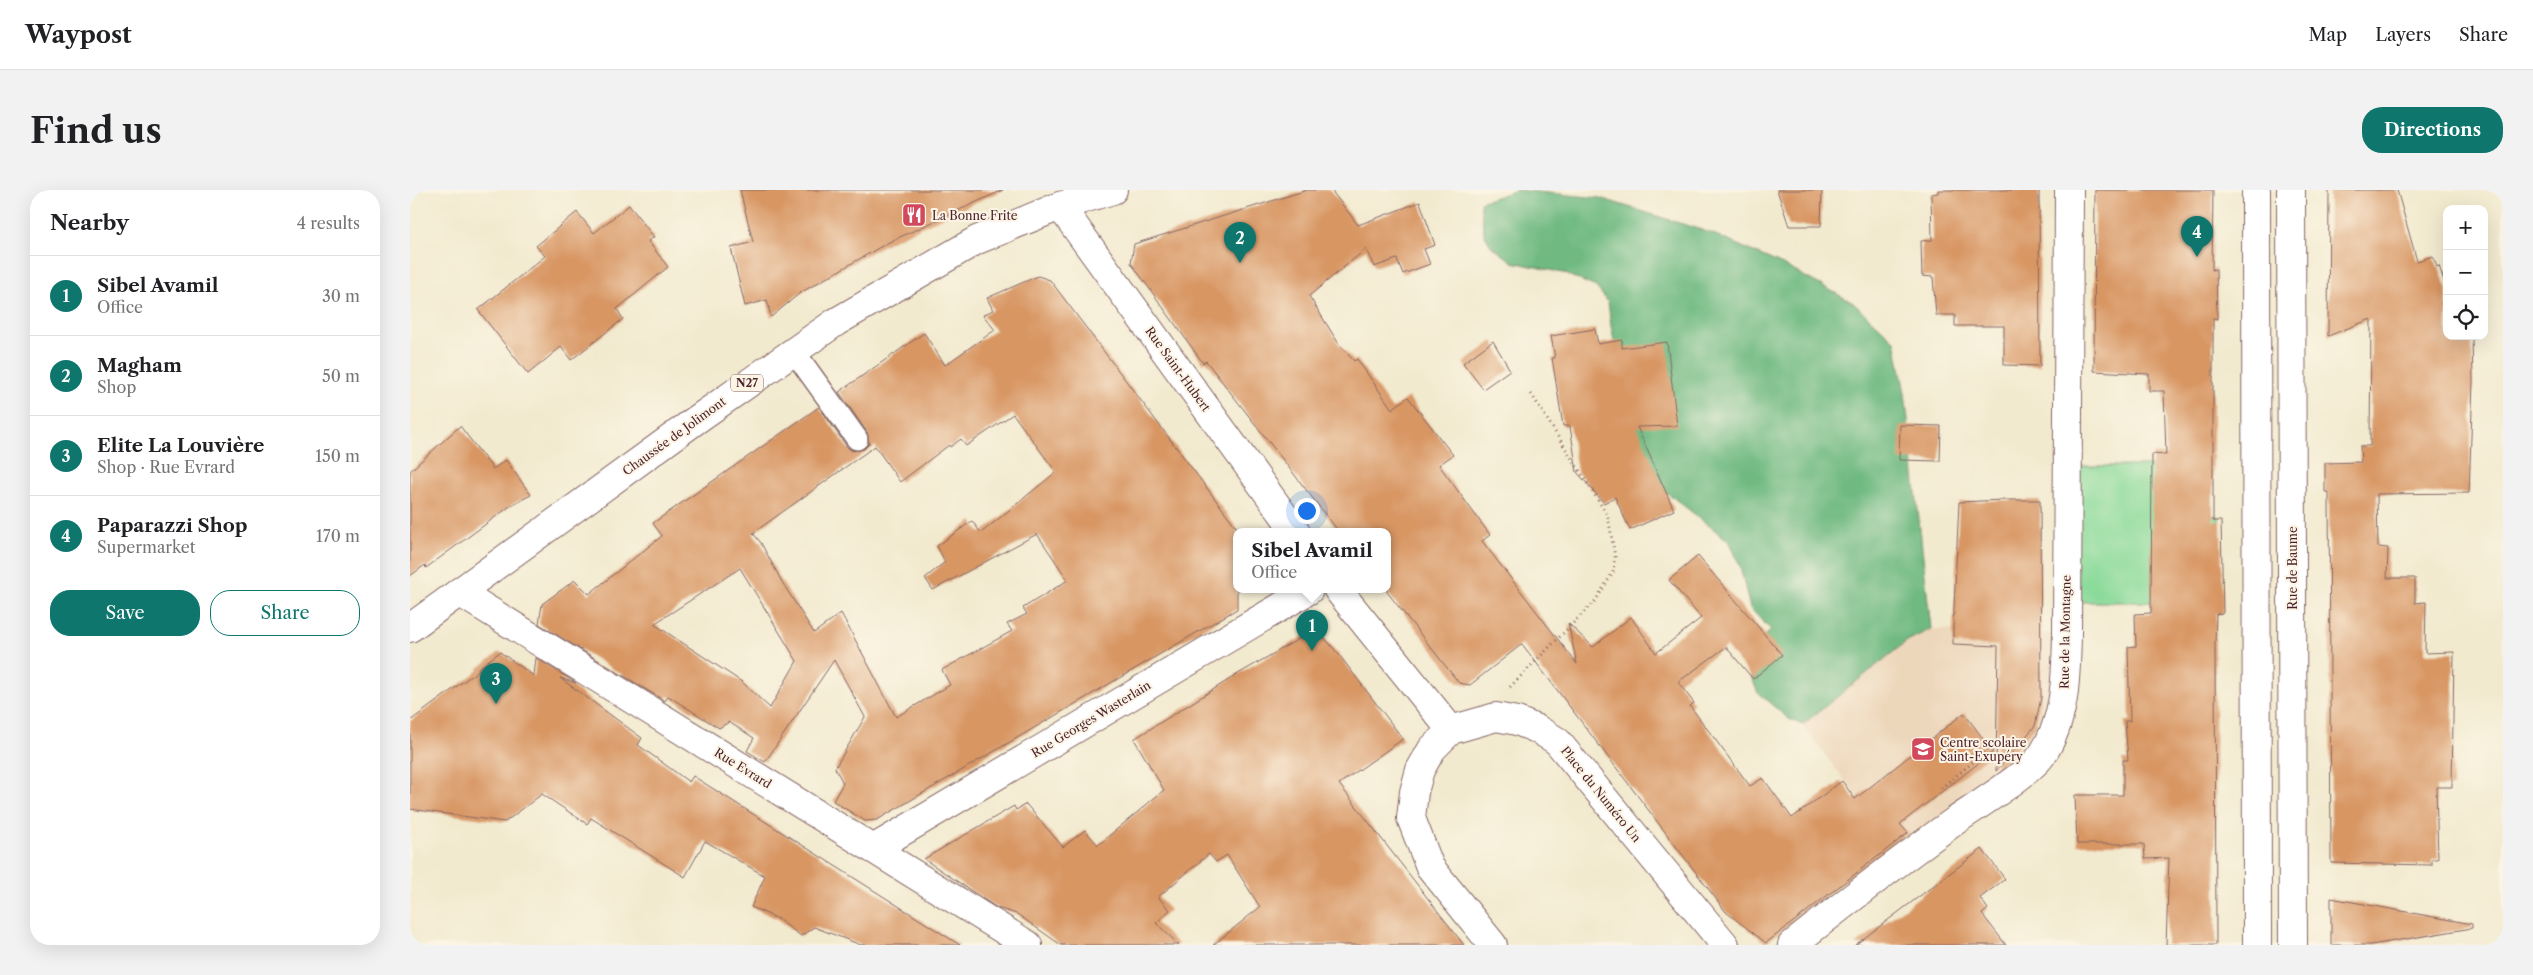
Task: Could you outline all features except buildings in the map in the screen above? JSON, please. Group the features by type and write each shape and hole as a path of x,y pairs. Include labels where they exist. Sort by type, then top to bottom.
{"street":[{"name":"Chaussée de Jolimont","path":"410,628 793,350 879,296 977,240 1060,206 1113,190"},
{"name":"Rue de la Montagne","path":"1792,945 1882,874 2041,757 2059,718 2065,692 2067,634 2069,190"},
{"path":"2256,190 2257,945"},
{"name":"Rue de Baume","path":"2291,190 2293,945"},
{"name":"Rue Saint-Hubert","path":"1060,206 1293,528"},
{"name":"Rue Evrard","path":"459,592 1028,945"},
{"name":"Rue Georges Wasterlain","path":"873,849 1304,593"},
{"path":"1340,593 1451,730"},
{"name":"Place du Numéro Un","path":"1493,945 1430,867 1411,818 1414,792 1420,770 1432,749 1451,730 1496,717 1517,720 1557,741 1725,945"}],"lane":[{"path":"793,350 857,439"}],"path":[{"path":"1496,717 1510,687 1596,600 1613,572 1615,556 1608,516 1530,392"}],"shaded area":[{"name":"Centre scolaire Saint-Exupéry","path":"1931,629 2055,634 2048,714 2037,736 2015,763 1897,848 1802,725 1907,641"}],"green space":[{"path":"1517,190 1600,198 1711,233 1785,266 1852,302 1895,341 1905,393 1931,629 1907,641 1802,725 1789,719 1758,693 1743,657 1771,630 1750,608 1740,566 1730,542 1665,491 1634,424 1627,404 1608,302 1596,287 1563,273 1513,262 1491,246 1484,233 1480,202"},
{"path":"2066,466 2154,466 2154,516 2219,516 2220,602 2066,602"}],"place":[{"name":"La Bonne Frite","path":"914,215"},
{"name":"Paparazzi Shop","path":"2197,257"},
{"name":"Magham","path":"1240,263"},
{"name":"Sibel Avamil","path":"1312,651"},
{"name":"Elite La Louvière","path":"496,704"},
{"name":"Centre scolaire Saint-Exupéry","path":"1923,749"}]}
